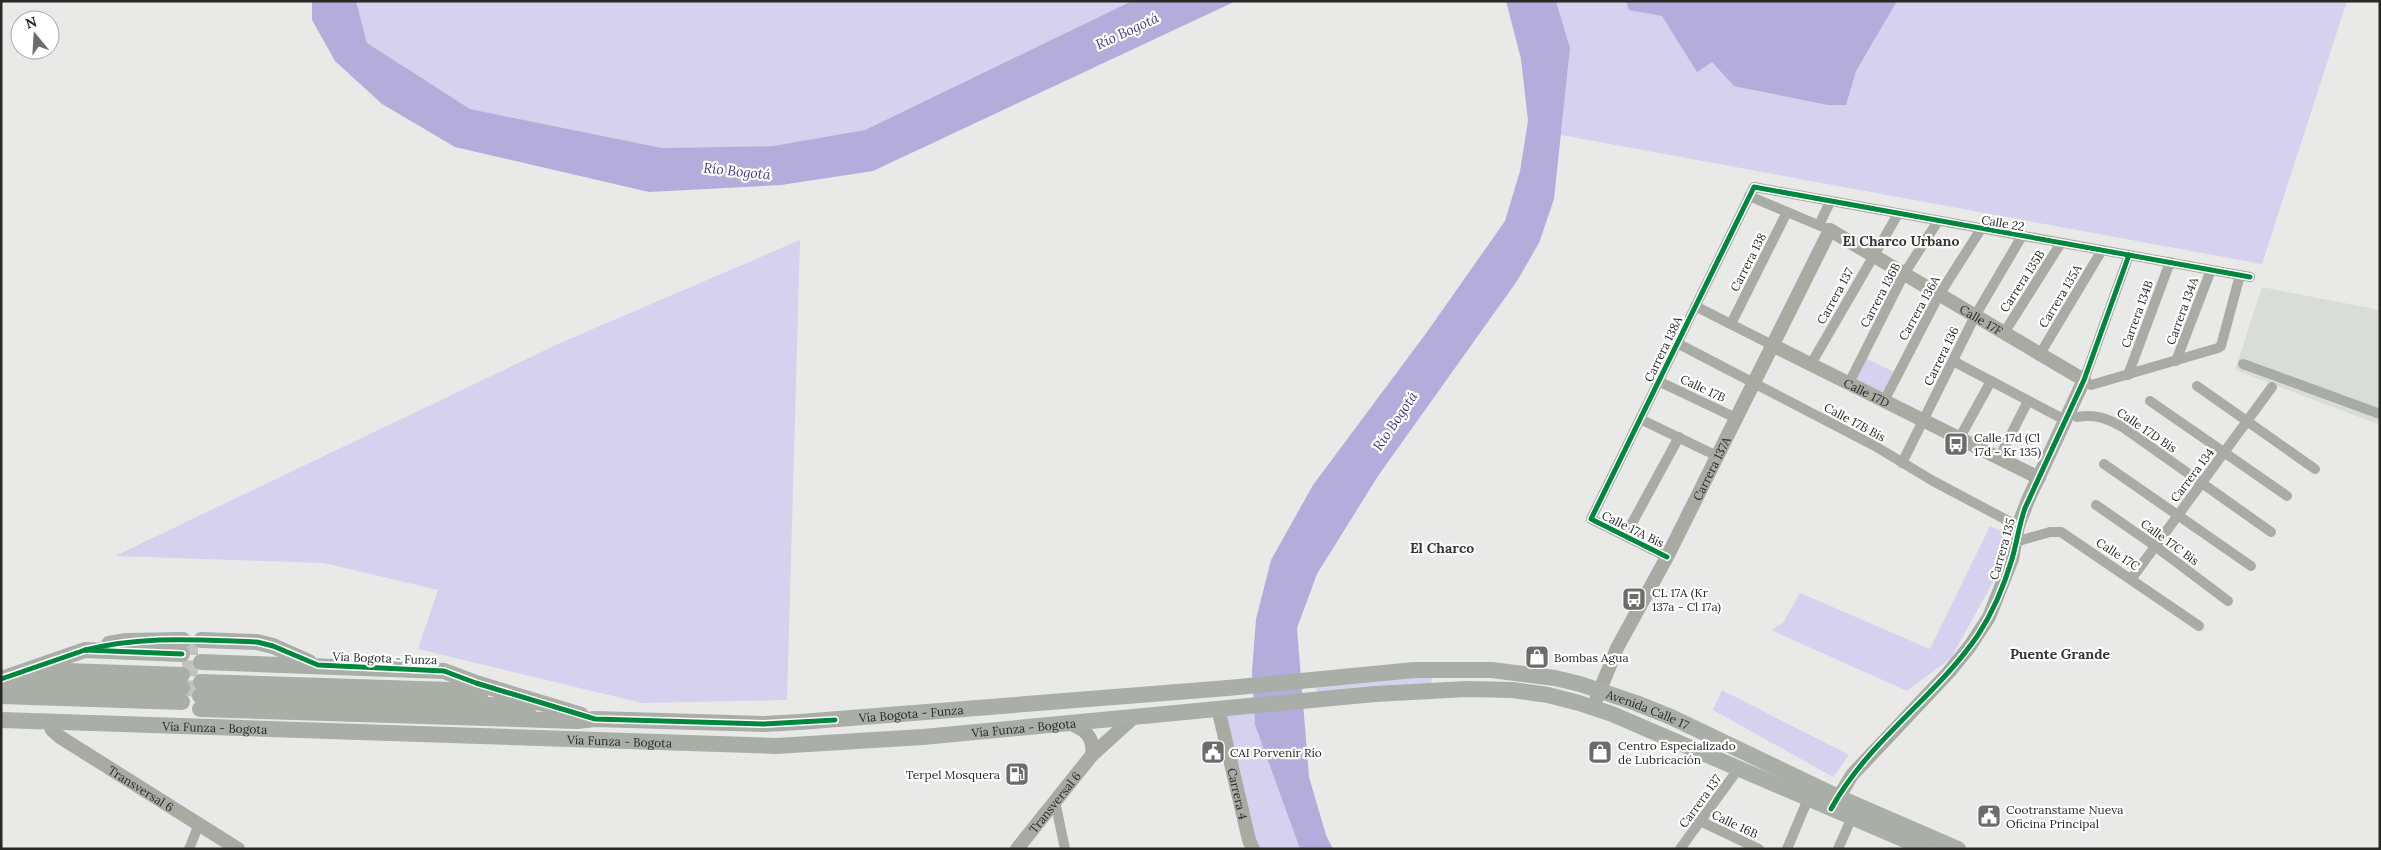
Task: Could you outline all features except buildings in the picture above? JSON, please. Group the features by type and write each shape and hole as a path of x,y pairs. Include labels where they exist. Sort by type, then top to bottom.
{"main road":[{"name":"Vía Bogota - Funza","path":"201,675 258,642 318,666"},
{"path":"6,679 30,669 106,644 182,675"},
{"path":"85,650 182,675"},
{"path":"56,660 182,675"},
{"name":"Vía Bogota - Funza","path":"201,675 318,666 430,669 444,671 522,698 587,717"},
{"path":"30,669 182,675"},
{"path":"1449,669 1449,690"},
{"name":"Avenida Calle 17","path":"1314,679 1414,670 1492,670 1555,678 1600,689 1671,717 1835,803 1958,849"},
{"path":"6,679 182,675"},
{"path":"1,689 182,675"},
{"path":"1,696 182,675"},
{"path":"1,702 182,675"},
{"name":"Vía Bogota - Funza","path":"201,675 456,676"},
{"name":"Vía Bogota - Funza","path":"201,675 476,683"},
{"name":"Vía Bogota - Funza","path":"201,675 502,691"},
{"name":"Vía Bogota - Funza","path":"201,675 522,698"},
{"name":"Vía Bogota - Funza","path":"201,675 552,706"},
{"name":"Vía Bogota - Funza","path":"201,675 557,720 587,717 764,724 835,720 1228,688 1314,679"},
{"name":"Avenida Calle 17","path":"1235,707 1449,690 1529,692 1593,707 1650,729 1808,798 1835,803 1852,817 1926,849"},
{"name":"Vía Funza - Bogota","path":"1,720 776,746 923,737 1235,707"},
{"path":"835,720 836,743"}],"street":[{"name":"Calle 22","path":"1751,191 1830,202 2245,276 2221,346"},
{"name":"Calle 17F","path":"1751,191 1787,212 1824,227 2091,385 2215,350 2221,346"},
{"name":"Carrera 138A","path":"1591,519 1751,191"},
{"path":"1824,227 1830,202"},
{"name":"Carrera 138","path":"1731,324 1787,212"},
{"name":"Carrera 137","path":"1811,364 1872,255 1898,214"},
{"name":"Carrera 136B","path":"1848,383 1904,274 1938,221"},
{"name":"Carrera 137A","path":"1593,707 1617,648 1666,557 1754,383 1824,227"},
{"name":"Carrera 136A","path":"1884,401 1939,295 1981,229"},
{"name":"Carrera 136","path":"1902,463 1975,316 2022,236"},
{"name":"Carrera 135B","path":"2004,333 2062,243"},
{"name":"Carrera 135A","path":"2040,354 2102,250"},
{"name":"Carrera 135","path":"1835,803 1852,775 1949,672 1979,634 1998,596 2012,559 2018,526 2038,478 2071,419 2129,255"},
{"name":"Carrera 134B","path":"2128,375 2170,262"},
{"name":"Carrera 134A","path":"2176,361 2210,270"},
{"name":"Calle 17D","path":"1695,306 2038,478"},
{"name":"Calle 17B Bis","path":"1677,343 2018,526"},
{"path":"1953,361 2028,400 2071,419"},
{"path":"2243,364 2380,414"},
{"name":"Calle 17B","path":"1658,381 1736,418"},
{"path":"1959,439 1991,381"},
{"path":"2197,386 2315,469"},
{"name":"Carrera 134","path":"2132,578 2272,387"},
{"path":"1999,458 2028,400"},
{"path":"2150,401 2225,451 2287,496"},
{"name":"Calle 17D Bis","path":"2071,419 2097,415 2108,418 2271,532"},
{"path":"1640,419 1717,456"},
{"path":"1624,536 1678,438"},
{"path":"2104,464 2251,566"},
{"name":"Calle 17C Bis","path":"2096,505 2155,546 2228,601"},
{"name":"Calle 17A Bis","path":"1591,519 1666,557"},
{"name":"Calle 17C","path":"2015,542 2050,532 2061,532 2132,578 2199,626"},
{"name":"Carrera 4","path":"1218,708 1250,846"},
{"name":"Transversal 6","path":"1017,849 1092,755 1135,716"},
{"name":"Transversal 6","path":"49,722 52,730 60,738 238,849"},
{"path":"1066,723 1085,731 1092,742 1092,755"},
{"name":"Carrera 137","path":"1680,849 1739,768"},
{"path":"1787,849 1808,798"},
{"path":"1055,801 1065,849"},
{"path":"1838,849 1852,817"},
{"name":"Calle 16B","path":"1700,821 1759,849"},
{"path":"189,849 200,824"}],"shaded area":[{"path":"356,1 1132,1 865,130 774,146 662,148 470,109 367,43"},
{"path":"1556,1 2347,1 2262,264 1561,135 1570,48"},
{"path":"800,240 787,700 642,703 418,649 438,590 324,563 115,556 560,343"},
{"path":"2262,287 2380,310 2380,425 2235,370"},
{"path":"1865,358 1896,373 1883,397 1853,382"},
{"path":"1990,526 2006,534 1993,582 1951,658 1907,691 1771,630 1783,623 1800,593 1930,649"},
{"path":"1432,676 1431,684 1317,693 1316,685"},
{"path":"1722,690 1849,755 1833,777 1713,710"},
{"path":"1254,710 1255,725 1300,849 1260,849 1253,836 1224,714"}],"water":[{"name":"Río Bogotá","path":"312,1 356,1 367,43 470,109 662,148 773,146 865,130 1132,1 1236,1 873,171 781,185 649,192 455,147 382,104 335,61 312,20"},
{"name":"Río Bogotá","path":"1506,1 1556,1 1570,48 1554,199 1539,243 1517,281 1378,476 1317,574 1297,628 1309,777 1326,835 1333,849 1300,849 1255,725 1252,672 1256,619 1271,560 1313,485 1427,332 1505,221 1520,171 1528,121 1521,59"},
{"path":"1626,1 1897,1 1856,71 1846,105 1828,105 1734,86 1712,62 1697,72 1662,16 1629,10"}],"tunnel":[{"path":"182,647 201,647"},
{"path":"182,668 201,669"},
{"path":"182,688 200,689"}],"cycle path":[{"path":"1667,557 1591,519 1754,187 2250,277"},
{"path":"1831,809 1846,785 1882,741 1961,658 1989,617 2009,569 2025,508 2084,380 2129,255"},
{"path":"85,650 107,645 150,640 257,642 273,646 318,665 444,671 476,683 595,719 764,724 835,720"},
{"path":"1,679 85,650 182,654"}],"place":[{"name":"Calle 17d (Cl 17d - Kr 135)","path":"1956,444"},
{"name":"CL 17A (Kr 137a - Cl 17a)","path":"1634,599"},
{"name":"Bombas Agua","path":"1537,657"},
{"name":"CAI Porvenir Río","path":"1213,752"},
{"name":"Centro Especializado de Lubricación","path":"1600,752"},
{"name":"Terpel Mosquera","path":"1017,774"},
{"name":"Cootranstame Nueva Oficina Principal","path":"1989,816"}],"district":[{"name":"El Charco Urbano","path":"1901,241"},
{"name":"El Charco","path":"1442,548"},
{"name":"Puente Grande","path":"2060,654"}]}
